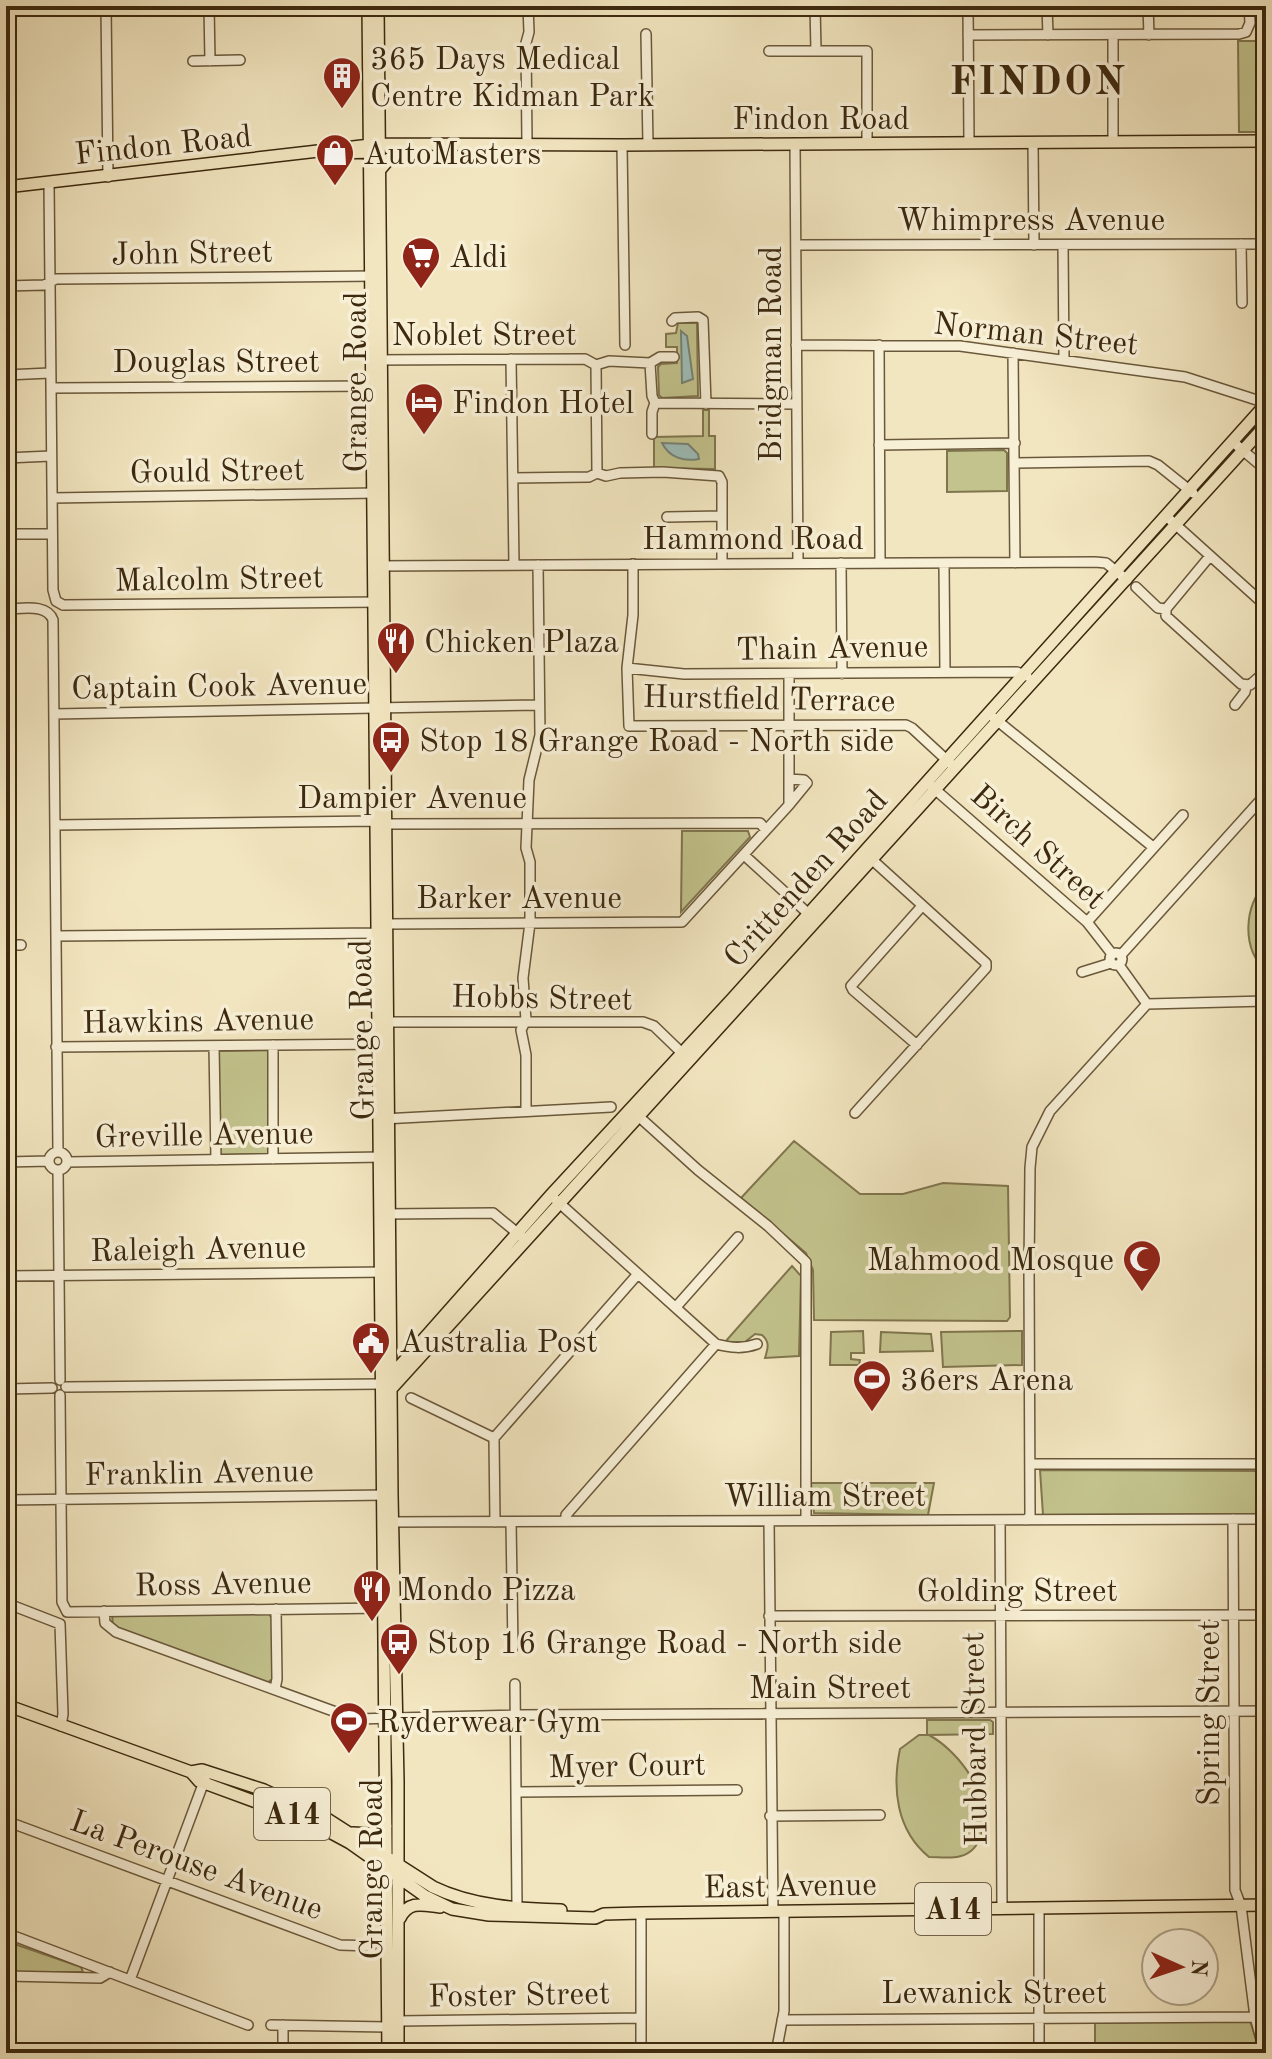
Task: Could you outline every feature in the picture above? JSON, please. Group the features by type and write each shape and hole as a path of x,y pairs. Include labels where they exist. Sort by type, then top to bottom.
{"main road":[{"name":"Grange Road","path":"368,6 369,127 374,148"},
{"name":"Grange Road","path":"378,6 378,118 374,148 377,493 392,2024 398,2053"},
{"path":"369,127 348,150 375,172 408,147 389,134 378,118"},
{"name":"Findon Road","path":"6,187 326,152 425,146 1266,141"},
{"name":"Crittenden Road","path":"1029,678 1131,584 1189,490 1266,403"},
{"name":"Crittenden Road","path":"556,1199 629,1108 681,1052 872,860 931,785 1029,678 1117,571 1199,498 1266,425"},
{"name":"Crittenden Road","path":"386,1387 556,1199 691,1061 812,917 862,851 931,785"},
{"name":"Crittenden Road","path":"392,1375 522,1236"},
{"name":"Grange Road","path":"385,1272 392,1375 386,1387"},
{"path":"391,1350 398,1359 406,1359"},
{"name":"Grange Road","path":"388,1522 384,1608 390,1718 386,1826 398,1922 388,2053"},
{"name":"A14","path":"6,1705 206,1778 313,1823 392,1867"},
{"name":"A14","path":"206,1778 264,1790 312,1811 352,1833 392,1867"},
{"path":"352,1833 370,1834 386,1826"},
{"name":"East Avenue","path":"392,1867 452,1895 476,1902 604,1914 1266,1905"},
{"name":"East Avenue","path":"392,1867 433,1901 470,1913 595,1918 604,1914"},
{"path":"398,1922 405,1908 414,1904 452,1909"}],"street":[{"path":"106,6 108,177"},
{"path":"209,6 210,61"},
{"path":"527,144 528,6"},
{"path":"815,6 816,51"},
{"path":"968,6 969,143"},
{"path":"1047,6 1048,35"},
{"path":"1148,6 1149,35"},
{"path":"968,35 1246,32 1250,23 1249,6"},
{"path":"646,34 648,145"},
{"path":"1113,35 1113,142"},
{"path":"769,51 867,51 867,144"},
{"path":"193,61 240,60"},
{"path":"1033,143 1034,245"},
{"name":"Bridgman Road","path":"795,144 798,563"},
{"path":"622,145 625,345"},
{"path":"6,534 52,534 49,183"},
{"path":"1241,244 1242,303"},
{"name":"Whimpress Avenue","path":"796,245 1266,244"},
{"path":"1063,245 1064,360"},
{"name":"John Street","path":"6,286 44,285 56,279 375,276"},
{"path":"672,321 675,318 698,317 703,320 706,404"},
{"name":"Norman Street","path":"796,345 960,346 1185,377 1266,403"},
{"path":"879,345 880,563"},
{"path":"1013,353 1015,563"},
{"name":"Noblet Street","path":"376,360 585,359 596,365 609,361 650,363 660,357 674,357"},
{"path":"511,359 514,565"},
{"path":"650,363 655,403 652,434"},
{"path":"513,478 589,477 597,473 596,365"},
{"path":"6,375 50,373"},
{"name":"Douglas Street","path":"51,388 376,386"},
{"path":"655,403 797,404"},
{"path":"1233,442 1266,470"},
{"path":"879,445 1015,443"},
{"path":"6,458 51,456"},
{"path":"1015,463 1149,461 1199,498"},
{"path":"597,473 606,476 620,473 714,474 722,482 722,564"},
{"name":"Gould Street","path":"52,498 377,493"},
{"path":"667,517 722,516"},
{"path":"1171,520 1266,606"},
{"name":"Malcolm Street","path":"52,534 53,590 56,601 63,605 379,602"},
{"path":"1166,609 1210,556"},
{"path":"841,563 842,674"},
{"name":"Hammond Road","path":"379,566 1106,563 1158,608 1166,609 1170,620 1246,686"},
{"name":"Hurstfield Terrace","path":"633,564 633,615 627,668 629,726 909,725 950,763"},
{"path":"944,564 945,672"},
{"path":"526,1111 526,1055 521,1030 526,1020 523,978 530,923 530,862 526,848 529,780 540,735 538,565"},
{"path":"6,609 44,609 53,620 58,1152"},
{"name":"Thain Avenue","path":"627,668 684,674 1017,672 1029,678"},
{"path":"1235,705 1246,686 1266,671"},
{"name":"Barker Avenue","path":"789,674 789,805"},
{"name":"Captain Cook Avenue","path":"54,714 539,705"},
{"path":"993,717 1153,847"},
{"name":"Barker Avenue","path":"56,936 682,922 807,783 789,779"},
{"name":"Birch Street","path":"931,785 1087,922 1147,1004"},
{"path":"1082,972 1116,959 1266,794"},
{"path":"1087,922 1183,815"},
{"name":"Dampier Avenue","path":"55,825 760,823 766,830"},
{"path":"855,1113 986,968 983,958 862,851"},
{"path":"744,855 812,917"},
{"path":"917,1045 851,986 922,906"},
{"path":"6,945 21,945"},
{"path":"1026,1520 1030,1516 1031,1464 1029,1213 1032,1147 1050,1111 1147,1004 1266,1001"},
{"name":"Hobbs Street","path":"383,1022 643,1022 654,1026 691,1061"},
{"name":"Hawkins Avenue","path":"56,1047 383,1044"},
{"path":"273,1045 273,1159"},
{"path":"214,1046 216,1160"},
{"path":"384,1119 611,1107"},
{"path":"629,1108 806,1262 806,1520"},
{"path":"58,1152 64,1155 67,1162 64,1168 58,1170 52,1168 49,1161 58,1152"},
{"name":"Greville Avenue","path":"67,1162 384,1157"},
{"name":"Greville Avenue","path":"6,1162 49,1161"},
{"path":"58,1170 62,1500"},
{"path":"556,1199 716,1344 729,1348 757,1344"},
{"path":"385,1214 493,1213 522,1236"},
{"path":"676,1307 738,1237"},
{"name":"Raleigh Avenue","path":"6,1276 385,1272"},
{"path":"495,1522 494,1438 637,1275"},
{"path":"566,1521 566,1515 716,1344"},
{"path":"6,1389 386,1387"},
{"path":"411,1398 494,1438"},
{"path":"1031,1464 1266,1464"},
{"name":"Franklin Avenue","path":"6,1500 387,1495"},
{"name":"Ross Avenue","path":"62,1500 63,1608 67,1612 384,1608"},
{"name":"Spring Street","path":"1233,1519 1235,1890 1241,1906 1255,2017 1265,2053"},
{"name":"William Street","path":"388,1522 1266,1519"},
{"name":"Hubbard Street","path":"1000,1520 1002,1909"},
{"path":"769,1521 770,1816 778,1911 782,2020 776,2053"},
{"path":"511,1522 513,1648"},
{"path":"6,1603 60,1624 61,1726"},
{"path":"275,1689 276,1609"},
{"name":"Main Street","path":"104,1611 105,1623 116,1632 355,1719 516,1715 1266,1711"},
{"name":"Golding Street","path":"769,1616 1266,1615"},
{"path":"515,1684 517,1906"},
{"path":"130,1980 206,1778"},
{"name":"Myer Court","path":"518,1792 737,1790"},
{"path":"770,1816 880,1815"},
{"name":"La Perouse Avenue","path":"6,1821 340,1945 371,1946"},
{"path":"1039,1908 1039,2053"},
{"path":"641,1913 641,2053"},
{"path":"6,1933 248,2025"},
{"path":"6,1976 100,1978 110,1972"},
{"name":"Lewanick Street","path":"782,2020 1255,2017"},
{"name":"Foster Street","path":"271,2025 641,2018"},
{"path":"283,2025 283,2053"}],"green space":[{"path":"1238,41 1266,41 1266,132 1239,132"},
{"path":"678,323 697,323 698,396 662,398 659,395 658,367 677,363 677,347 666,347 666,334 676,333"},
{"path":"703,410 709,410 709,436 715,436 715,469 654,468 654,437 703,436"},
{"path":"1004,450 1007,453 1007,491 947,492 947,451"},
{"path":"682,831 748,831 750,837 681,912"},
{"path":"1266,883 1266,971 1252,951 1248,927 1253,903"},
{"path":"268,1050 270,1154 220,1155 218,1051"},
{"path":"794,1141 860,1194 903,1194 943,1183 1008,1186 1010,1317 1007,1321 814,1320 813,1270 806,1253 741,1198"},
{"path":"792,1266 801,1276 799,1356 765,1358 768,1345 762,1335 755,1334 745,1342 725,1342"},
{"path":"863,1331 864,1353 851,1353 851,1359 860,1360 859,1365 830,1365 831,1332"},
{"path":"1022,1331 1022,1365 943,1367 941,1332"},
{"path":"881,1332 931,1334 933,1351 880,1352"},
{"path":"1040,1470 1263,1471 1263,1514 1043,1515"},
{"path":"811,1483 934,1483 928,1515 814,1513"},
{"path":"267,1612 273,1619 272,1679 266,1684 113,1626 112,1614"},
{"path":"927,1720 993,1722 993,1734 929,1735 952,1752 962,1764 978,1791 982,1806 983,1820 978,1842 968,1853 957,1857 929,1857 909,1834 899,1808 897,1779 900,1749 919,1735 927,1735"},
{"path":"6,1941 81,1967 83,1972 6,1972"},
{"path":"1250,2020 1260,2053 1095,2053 1095,2023"}],"water":[{"path":"681,331 687,336 693,379 682,383"},
{"path":"662,443 688,444 699,459 677,457 668,452"}],"place":[{"name":"365 Days Medical Centre Kidman Park","path":"342,110"},
{"name":"AutoMasters","path":"335,187"},
{"name":"Aldi","path":"421,290"},
{"name":"Findon Hotel","path":"424,436"},
{"name":"Chicken Plaza","path":"396,675"},
{"name":"Stop 18 Grange Road - North side","path":"391,774"},
{"name":"Mahmood Mosque","path":"1142,1293"},
{"name":"Australia Post","path":"371,1375"},
{"name":"36ers Arena","path":"872,1413"},
{"name":"Mondo Pizza","path":"372,1623"},
{"name":"Stop 16 Grange Road - North side","path":"399,1676"},
{"name":"Ryderwear Gym","path":"349,1755"}],"district":[{"name":"FINDON","path":"1038,80"}]}
